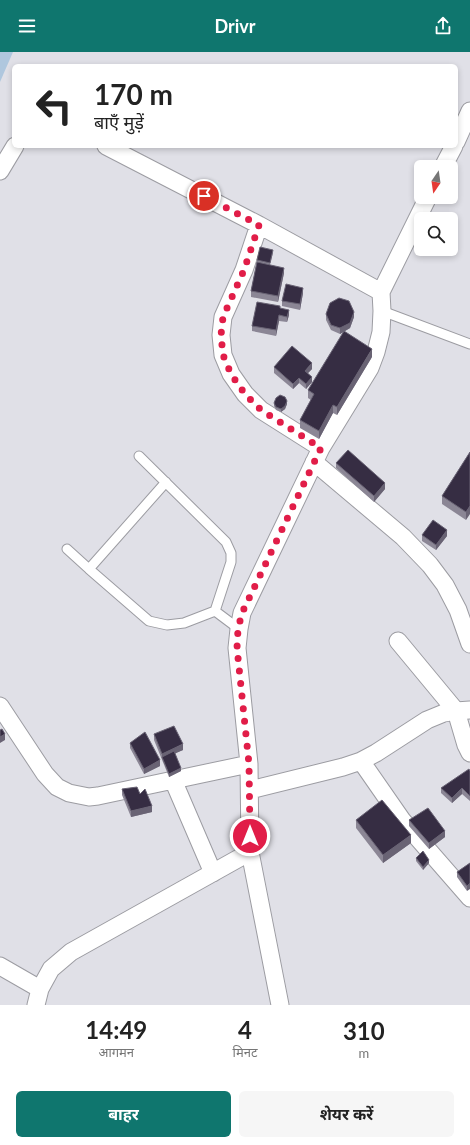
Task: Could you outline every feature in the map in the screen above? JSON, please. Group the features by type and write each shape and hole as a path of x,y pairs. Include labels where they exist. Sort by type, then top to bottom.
{"street":[{"path":"458,137 470,110"},
{"path":"0,171 14,148"},
{"path":"110,148 259,225 381,292"},
{"path":"447,160 453,148"},
{"path":"280,1005 250,852 249,764 237,648 238,629 242,613 317,455 370,368 381,332 381,292 425,204"},
{"path":"259,225 244,270 223,317 221,335 223,355 231,374 245,394 261,410 317,455 403,537 430,565 445,585 458,610 470,644"},
{"path":"398,641 463,711 466,745 470,752"},
{"path":"0,706 45,774 57,787 69,793 89,797 249,764"},
{"path":"250,790 343,767 360,761 376,753 427,720 444,713 463,711"},
{"path":"360,761 407,826 470,898"},
{"path":"173,780 213,873"},
{"path":"0,966 38,997 51,970 71,952 250,852"}],"lane":[{"path":"382,310 470,344"},
{"path":"140,456 226,542 231,552 231,562 215,611"},
{"path":"89,570 166,482"},
{"path":"67,549 89,570 149,621 167,625 184,623 215,611"},
{"path":"215,611 238,629"}],"water":[{"path":"0,52 13,52 0,82"}],"building":[{"path":"260,247 273,250 270,263 257,260"},
{"path":"257,262 284,268 278,296 251,291"},
{"path":"286,284 303,288 300,304 282,301"},
{"path":"339,298 349,301 354,312 350,323 340,328 331,325 326,314 330,303"},
{"path":"257,302 280,306 280,308 289,310 287,317 279,315 276,330 252,326"},
{"path":"344,331 372,349 337,407 333,405 319,431 300,420 314,394 308,390"},
{"path":"292,346 312,363 305,371 312,377 306,384 299,378 293,384 274,367"},
{"path":"280,395 285,397 287,401 285,406 281,409 276,407 274,403 276,398"},
{"path":"348,450 385,483 374,496 336,463"},
{"path":"470,452 470,506 466,512 442,496"},
{"path":"433,520 447,530 436,545 422,535"},
{"path":"174,726 183,744 162,754 154,734"},
{"path":"2,729 5,734 0,737 0,730"},
{"path":"145,732 160,760 144,769 130,743"},
{"path":"174,751 181,768 169,774 162,757"},
{"path":"469,769 470,796 462,788 452,798 441,788"},
{"path":"137,787 140,794 145,789 152,806 131,811 122,789"},
{"path":"382,800 411,835 383,855 356,820"},
{"path":"428,808 445,831 429,843 409,820"},
{"path":"423,851 429,860 423,867 416,858"},
{"path":"470,863 470,883 467,886 457,872"}],"route":[{"path":"204,196 259,225 244,270 223,317 221,335 223,355 231,374 245,394 261,410 321,448 242,613 238,629 237,648 249,764 250,836"}]}
